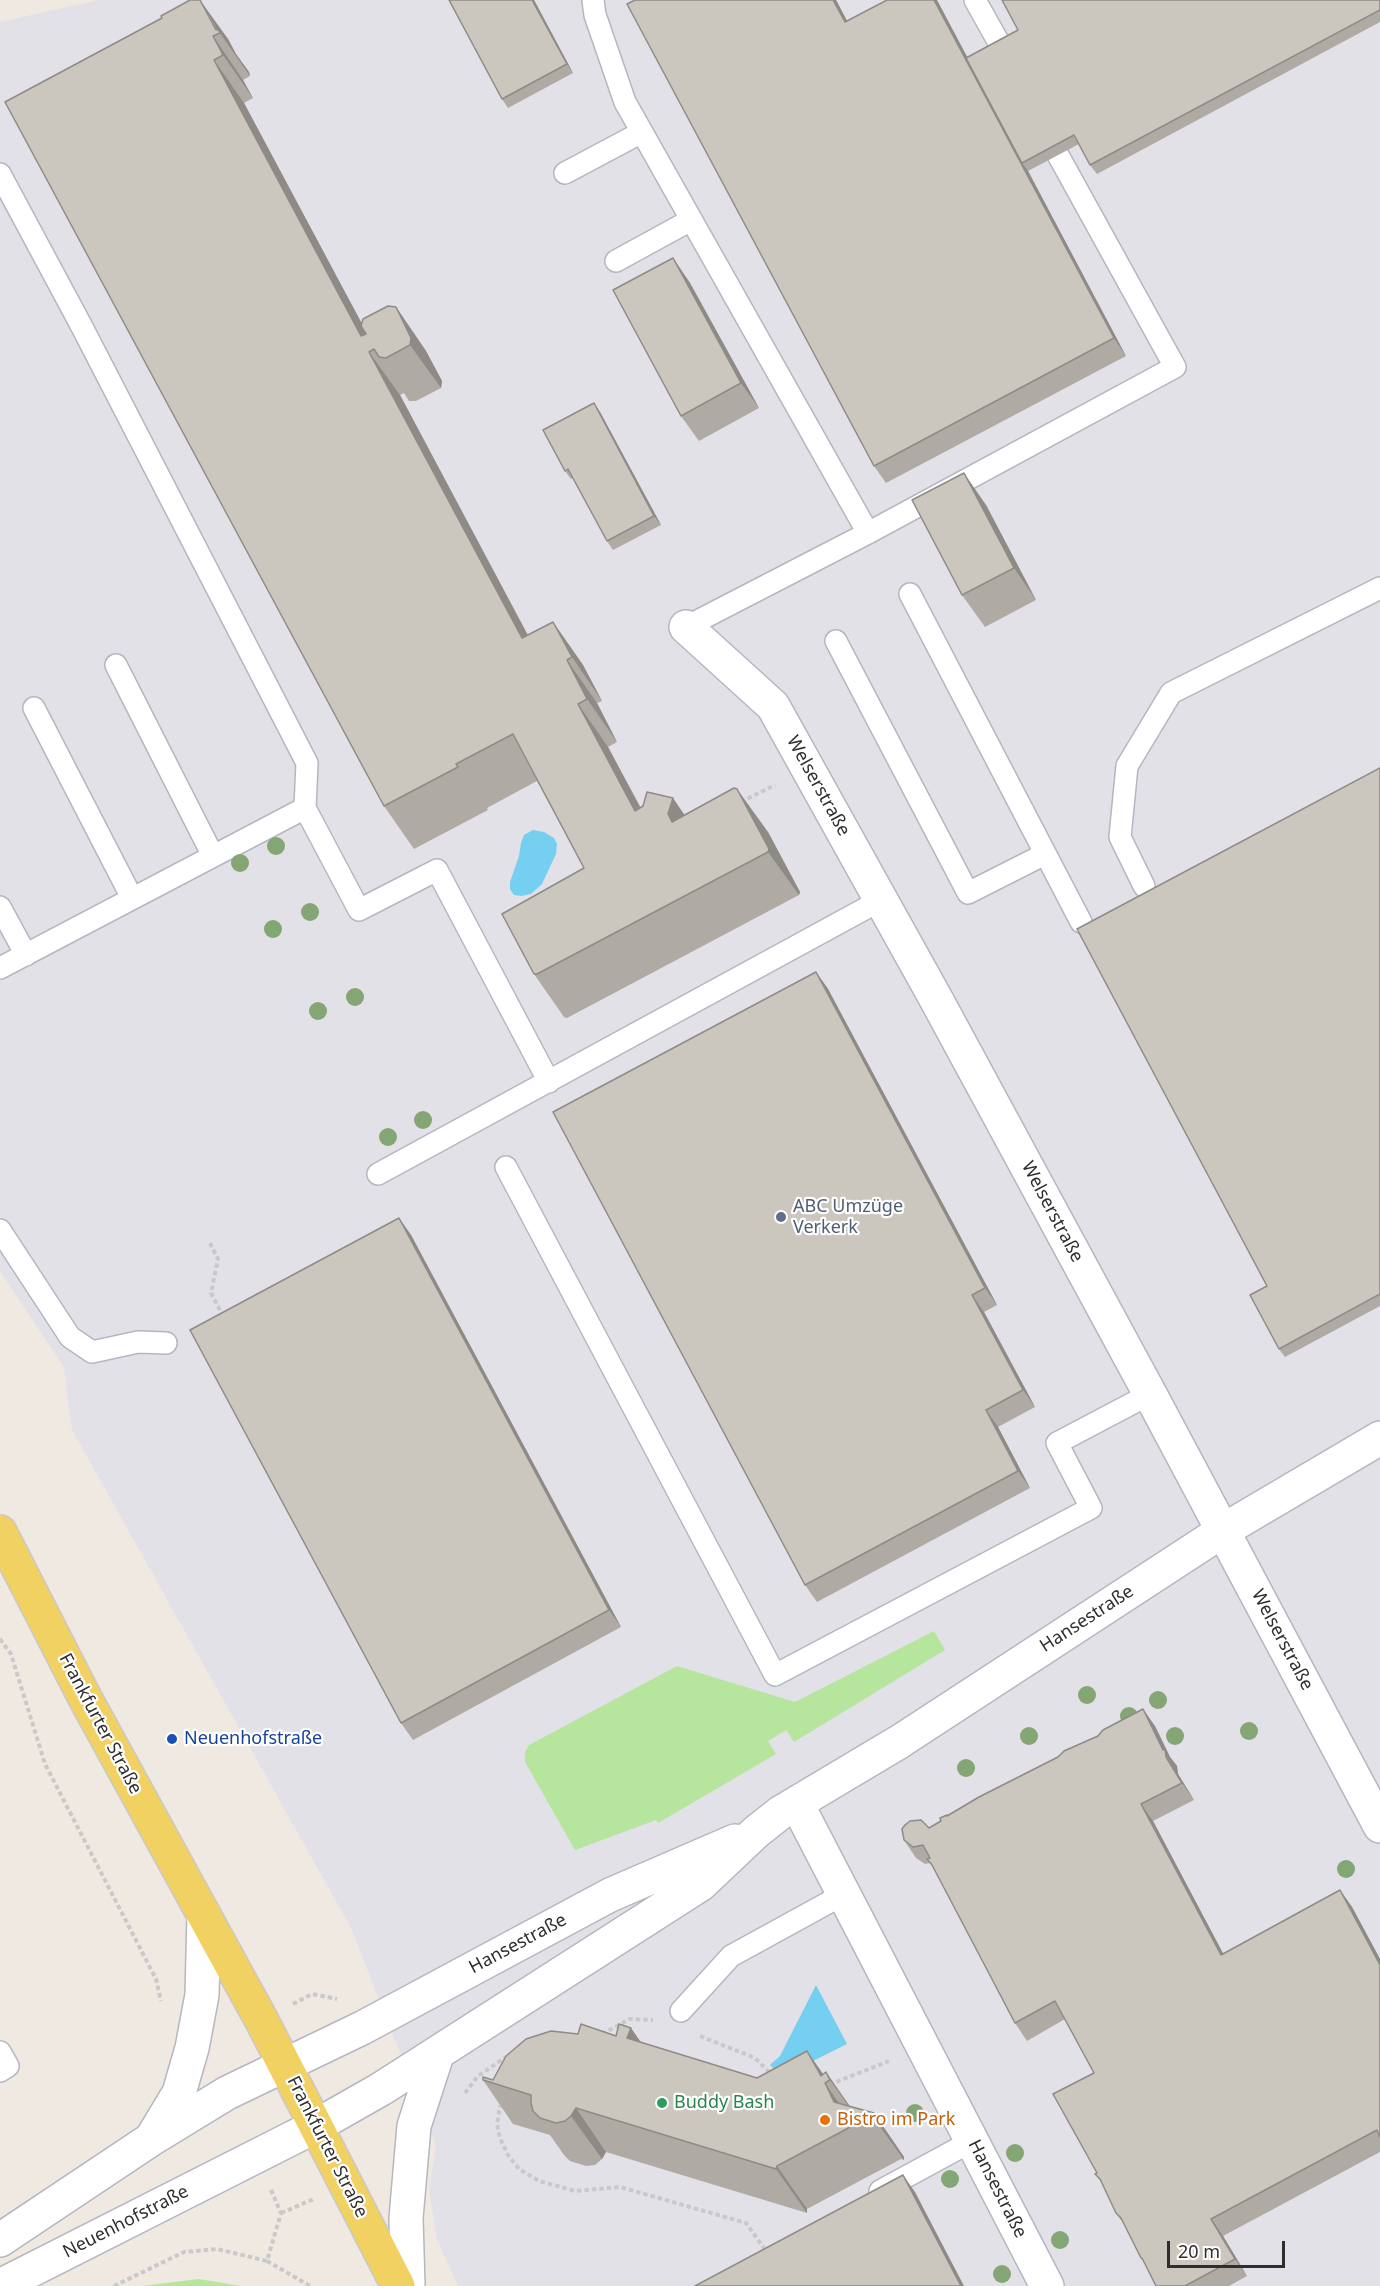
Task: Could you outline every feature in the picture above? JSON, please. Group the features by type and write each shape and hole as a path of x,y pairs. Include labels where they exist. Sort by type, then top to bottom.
{"main road":[{"name":"Frankfurter Straße","path":"0,1532 86,1698 285,2066 398,2286"}],"street":[{"name":"Welserstraße","path":"686,627 773,705 1224,1530 1380,1826"},
{"name":"Hansestraße","path":"316,2126 381,2090 437,2055 701,1884 756,1832 780,1813 899,1742 1224,1530 1380,1438"},
{"name":"Hansestraße","path":"797,1804 1047,2286"},
{"name":"Hansestraße","path":"285,2066 362,2028 610,1895 756,1832"},
{"name":"Frankfurter Straße","path":"150,2140 179,2092 192,2048 202,1995 204,1915"},
{"path":"408,2286 405,2218 414,2126 437,2055"},
{"path":"0,2240 150,2140 227,2093 285,2066"},
{"name":"Neuenhofstraße","path":"0,2286 316,2126"}],"lane":[{"path":"593,0 595,15 625,102 868,533"},
{"path":"975,0 1003,50"},
{"path":"565,173 642,132"},
{"path":"686,627 868,533 1175,367 1058,156"},
{"path":"0,174 82,327 307,763 305,808 359,910 436,870 549,1082"},
{"path":"616,261 691,220"},
{"path":"1144,886 1120,837 1127,766 1172,693 1380,588"},
{"path":"910,594 1081,922"},
{"path":"836,640 968,893 1045,854"},
{"path":"116,665 213,856"},
{"path":"34,708 132,898"},
{"path":"0,968 305,808"},
{"path":"378,1174 881,900"},
{"path":"0,907 26,956"},
{"path":"506,1167 775,1676 1091,1508 1057,1443 1150,1394"},
{"path":"0,1230 70,1337 84,1347 92,1352 138,1342 166,1343"},
{"path":"681,2012 731,1956 844,1894"},
{"path":"0,2052 8,2066 0,2071"},
{"path":"859,2202 972,2141"}],"path":[{"path":"736,804 808,768"},
{"path":"210,1243 218,1259 211,1293 222,1314"},
{"path":"0,1639 11,1654 45,1764 156,1978 161,2002"},
{"path":"592,2039 630,2019 659,2020"},
{"path":"691,2032 755,2058 778,2081"},
{"path":"826,2084 924,2049"},
{"path":"464,2094 478,2076 507,2056"},
{"path":"507,2099 500,2107 497,2124 500,2138 508,2155 519,2169 539,2181 575,2191 620,2187 746,2223 766,2252"},
{"path":"267,2261 281,2213 347,2186"},
{"path":"114,2286 184,2252 218,2248 267,2261 310,2286"}],"shaded area":[{"path":"99,0 1380,0 1380,2286 458,2286 437,2240 429,2189 436,2145 351,1928 72,1430 64,1367 0,1271 0,22"}],"green space":[{"path":"934,1631 945,1650 794,1742 786,1730 768,1741 776,1754 658,1823 656,1820 575,1850 525,1762 525,1752 529,1745 677,1666 795,1702"},
{"path":"199,2279 241,2286 142,2286"}],"water":[{"path":"533,830 544,832 554,838 557,844 556,854 542,884 531,894 514,895 510,889 510,882 521,843 524,835"},
{"path":"816,1985 847,2044 781,2077 770,2065 780,2056"}],"building":[{"path":"190,0 200,0 216,30 218,29 220,33 213,36 223,55 214,60 361,336 366,334 361,326 363,319 388,306 396,307 411,338 410,345 386,358 379,357 374,349 369,352 522,638 553,622 572,657 567,660 587,699 578,704 635,811 643,806 647,792 673,798 668,814 672,822 734,788 737,789 769,849 768,852 537,974 534,974 502,914 584,868 513,734 456,764 458,767 384,806 5,102 162,18 161,16"},
{"path":"449,0 532,0 567,64 502,99"},
{"path":"635,0 833,0 845,22 887,0 934,0 1114,338 874,466 627,4"},
{"path":"1002,0 1380,0 1380,10 1090,165 1074,135 1022,163 966,58 1018,30"},
{"path":"673,258 741,383 681,416 613,290"},
{"path":"594,403 654,516 607,541 568,469 565,471 543,430"},
{"path":"964,473 1014,568 962,595 912,500"},
{"path":"1380,768 1380,1294 1279,1349 1250,1295 1267,1286 1077,929"},
{"name":"ABC Umzüge Verkerk","path":"816,972 985,1288 972,1295 1023,1390 986,1410 1018,1471 805,1585 553,1112"},
{"path":"399,1218 609,1610 401,1723 190,1330"},
{"path":"1143,1709 1163,1750 1165,1749 1166,1757 1182,1783 1141,1804 1221,1955 1340,1890 1380,1965 1380,2137 1377,2130 1211,2219 1235,2259 1185,2286 1156,2286 1053,2094 1094,2073 1055,2001 1015,2023 927,1859 930,1858 923,1845 913,1847 904,1840 902,1829 910,1821 921,1820 929,1828 941,1821 940,1818 1058,1757 1064,1751 1098,1736 1103,1730"},
{"path":"581,2024 616,2036 619,2024 631,2028 627,2038 757,2078 807,2051 821,2076 826,2072 830,2080 825,2083 834,2102 874,2113 873,2117 777,2166 776,2169 576,2108 565,2121 556,2123 540,2118 533,2111 531,2095 483,2080 483,2077 493,2080 506,2056 526,2039 551,2031 578,2034"},
{"path":"903,2175 961,2286 695,2286"}],"place":[{"name":"ABC Umzüge Verkerk","path":"781,1217"},
{"name":"Neuenhofstraße","path":"172,1739"},
{"name":"Buddy Bash","path":"662,2103"},
{"name":"Bistro im Park","path":"825,2120"}]}
